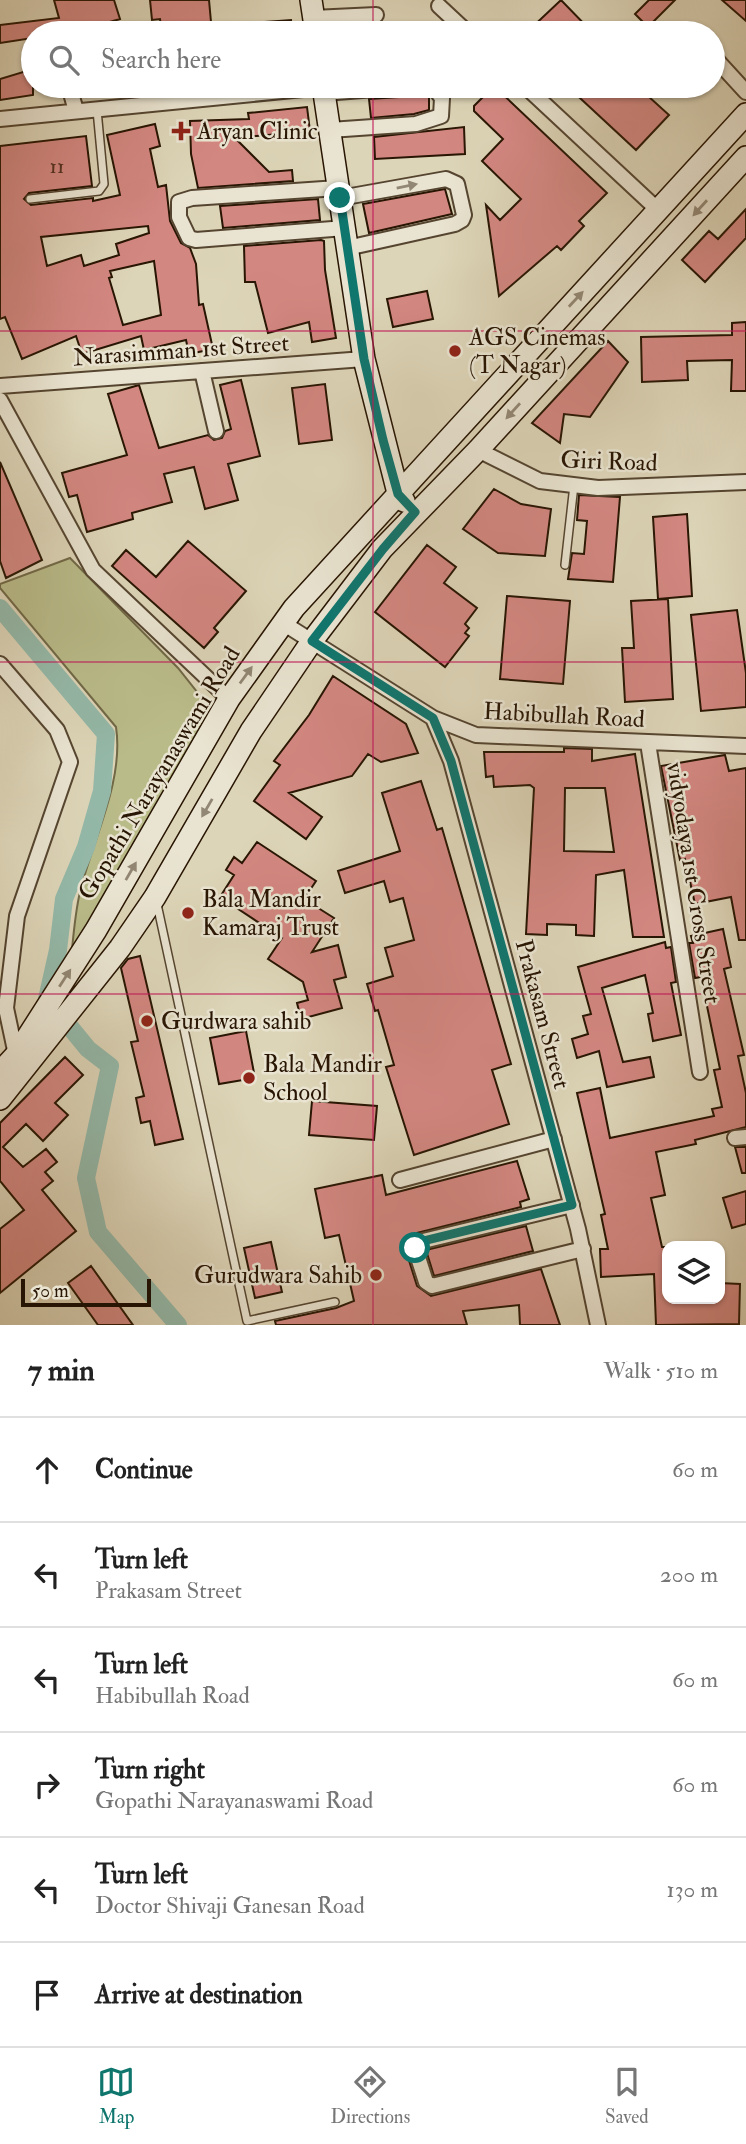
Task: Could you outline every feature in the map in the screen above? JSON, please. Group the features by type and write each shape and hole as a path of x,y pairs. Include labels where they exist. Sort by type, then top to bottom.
{"main road":[{"path":"325,98 364,359 398,494 415,512"},
{"name":"Gopathi Narayanaswami Road","path":"43,1031 96,930 229,699 283,623 746,114"},
{"path":"0,1072 90,989 155,897 227,772 312,641 383,549 415,512 478,450 746,157"},
{"path":"198,755 227,772"},
{"path":"0,1100 43,1031"}],"street":[{"path":"439,6 455,21"},
{"path":"313,17 376,15"},
{"path":"725,70 746,92"},
{"path":"72,98 76,111"},
{"path":"150,98 152,104"},
{"path":"0,119 220,98"},
{"path":"330,130 416,124 441,116 442,98"},
{"path":"538,98 659,210"},
{"path":"446,179 457,184 464,215 462,220 454,224 346,238 196,240 189,238 179,217 179,202 192,198 339,193 446,179"},
{"name":"Narasimman 1st Street","path":"0,386 364,359"},
{"path":"202,371 216,431"},
{"path":"0,400 93,570 229,699"},
{"name":"Giri Road","path":"478,450 540,481 598,488 746,482"},
{"name":"Habibullah Road","path":"283,623 433,718 476,735 746,746"},
{"path":"0,664 57,730 70,762 17,916 6,1008 16,1055"},
{"name":"Prakasam Street","path":"433,718 451,761 572,1205 598,1325"},
{"name":"vidyodaya 1st Cross Street","path":"648,743 700,1072"},
{"path":"400,1180 554,1139"},
{"path":"572,1205 419,1242 415,1248 426,1282 432,1286 583,1249"}],"lane":[{"path":"30,199 99,191 104,184 97,109"},
{"path":"565,565 574,485"},
{"path":"155,897 247,1321 335,1302"}],"green space":[{"path":"70,558 178,668 213,712 71,957 79,896 112,788 116,767 116,727 0,588 0,584"}],"building":[{"path":"54,0 114,0 120,19 34,21 59,18"},
{"path":"150,0 209,0 211,21 152,20"},
{"path":"561,0 581,21 539,21"},
{"path":"649,0 675,0 654,21 642,21 635,14"},
{"path":"722,0 746,0 746,21"},
{"path":"21,23 21,40 0,43 0,25"},
{"path":"21,73 21,97 0,100 0,79"},
{"path":"429,98 429,110 371,118 369,99"},
{"path":"482,98 507,98 607,193 579,221 584,226 561,250 557,246 499,296 486,205 500,220 521,199 482,161 503,139 474,111 474,106"},
{"path":"580,98 650,98 669,115 636,150"},
{"path":"307,107 310,131 235,138 269,172 292,170 293,181 198,188 191,154 190,121 249,119 248,113"},
{"path":"155,124 160,146 150,149 158,187 166,185 170,221 181,243 190,248 196,264 199,305 203,304 213,349 189,354 186,340 144,350 141,336 82,354 76,336 22,359 5,317 0,319 0,146 86,136 92,186 29,193 24,199 31,205 93,198 93,201 120,195 107,135","holes":["148,226 149,233 116,244 119,255 84,266 81,255 47,266 41,237","154,261 161,315 123,325 109,278 112,277 110,271"]},
{"path":"464,127 465,154 375,159 374,137"},
{"path":"445,189 452,214 369,233 363,204"},
{"path":"318,199 320,220 223,228 220,206"},
{"path":"746,209 746,238 705,282 682,260 709,231 718,239"},
{"path":"324,241 325,270 336,338 312,342 309,322 268,333 255,282 245,282 244,246"},
{"path":"427,291 433,319 393,327 387,299"},
{"path":"746,322 746,391 731,391 732,360 687,361 688,380 642,382 641,337 732,335 732,323"},
{"path":"608,341 628,362 590,417 564,414 560,443 532,423"},
{"path":"241,380 260,456 228,464 238,500 205,509 194,467 164,474 172,502 132,513 133,519 87,532 77,495 69,497 62,473 127,455 108,394 139,385 159,448 208,435 214,440 222,438 225,431 231,429 220,385"},
{"path":"325,384 332,440 299,444 292,388"},
{"path":"0,462 42,560 6,578 0,561"},
{"path":"494,489 521,504 551,509 545,556 498,553 463,529"},
{"path":"579,495 620,497 613,582 568,579 572,553 584,554 587,521 577,520"},
{"path":"687,514 692,596 658,599 653,517"},
{"path":"188,541 246,591 214,628 218,632 204,648 112,566 126,550 156,577"},
{"path":"427,545 456,567 444,583 477,608 465,624 469,628 465,633 469,636 445,667 375,612"},
{"path":"507,596 570,601 563,684 500,679"},
{"path":"668,599 673,699 625,702 622,648 634,648 631,601"},
{"path":"737,610 746,673 746,707 701,711 691,615"},
{"path":"333,676 406,724 418,753 381,762 368,754 352,776 289,793 322,817 306,839 254,801 280,765 274,761 309,715"},
{"path":"564,748 592,749 592,761 635,754 664,937 633,937 624,870 596,875 594,936 576,935 576,925 547,924 547,935 526,934 534,788 530,785 494,787 493,776 486,777 484,752 564,752","holes":["565,788 605,788 614,852 564,851"]},
{"path":"725,755 729,771 746,768 746,940 739,940 731,897 695,904 685,859 680,860 661,766"},
{"path":"421,781 437,830 442,828 511,1064 492,1070 509,1124 414,1155 386,1067 394,1065 378,1010 375,1011 367,984 393,976 385,948 414,940 403,898 390,902 384,881 345,893 338,871 400,851 382,793"},
{"path":"257,842 316,881 304,899 334,918 312,952 338,945 346,977 334,980 342,1008 301,1019 297,1003 308,1000 303,982 268,959 282,938 220,897 234,875 226,870 234,857 242,863"},
{"path":"723,929 731,967 724,969 744,1055 738,1056 746,1093 746,1127 695,1140 696,1144 656,1152 665,1195 651,1198 662,1247 662,1304 725,1304 725,1283 740,1284 739,1324 656,1325 654,1274 601,1277 600,1249 608,1249 601,1215 605,1214 577,1093 600,1088 610,1138 714,1116 712,1109 722,1107 714,1070 720,1069 701,977 695,978 689,943 693,943 691,936"},
{"path":"665,942 666,948 671,947 676,982 671,983 681,1035 653,1041 648,1014 653,1013 645,975 602,988 623,1062 650,1057 654,1077 607,1087 599,1051 577,1058 572,1039 588,1034 583,1016 591,1014 578,967"},
{"path":"140,956 183,1139 155,1145 150,1121 141,1123 136,1098 144,1096 131,1042 138,1041 121,968 128,959"},
{"path":"246,1031 255,1078 219,1084 210,1038"},
{"path":"65,1057 83,1075 55,1103 68,1115 43,1141 26,1124 3,1147 23,1167 46,1149 57,1162 45,1172 53,1181 42,1190 76,1231 0,1293 0,1229 24,1210 0,1181 0,1123"},
{"path":"312,1101 377,1106 374,1140 309,1135"},
{"path":"735,1147 746,1147 746,1173 742,1173"},
{"path":"517,1161 529,1199 520,1202 521,1207 417,1233 407,1243 406,1251 417,1286 431,1296 541,1269 560,1325 520,1325 519,1305 463,1311 467,1325 276,1325 275,1321 336,1308 354,1301 339,1235 325,1238 315,1189 382,1175 386,1195"},
{"path":"746,1191 746,1224 732,1228 723,1198"},
{"path":"526,1226 533,1251 434,1276 426,1250"},
{"path":"271,1242 282,1292 255,1298 244,1248"},
{"path":"91,1266 133,1325 98,1325 68,1283"}],"waterway":[{"path":"0,608 106,734 102,791 86,847 64,899 58,950 47,999 88,1049 110,1066 86,1178 98,1232 178,1325"}],"place":[{"name":"Aryan Clinic","path":"181,131"},
{"name":"AGS Cinemas (T Nagar)","path":"455,351"},
{"name":"Bala Mandir Kamaraj Trust","path":"188,913"},
{"name":"Gurdwara sahib","path":"147,1021"},
{"name":"Bala Mandir School","path":"249,1078"},
{"name":"Gurudwara Sahib","path":"376,1275"}],"route":[{"path":"340,198 364,359 383,440 398,494 415,512 312,641 433,718 451,761 572,1205 419,1242 415,1248"}]}
